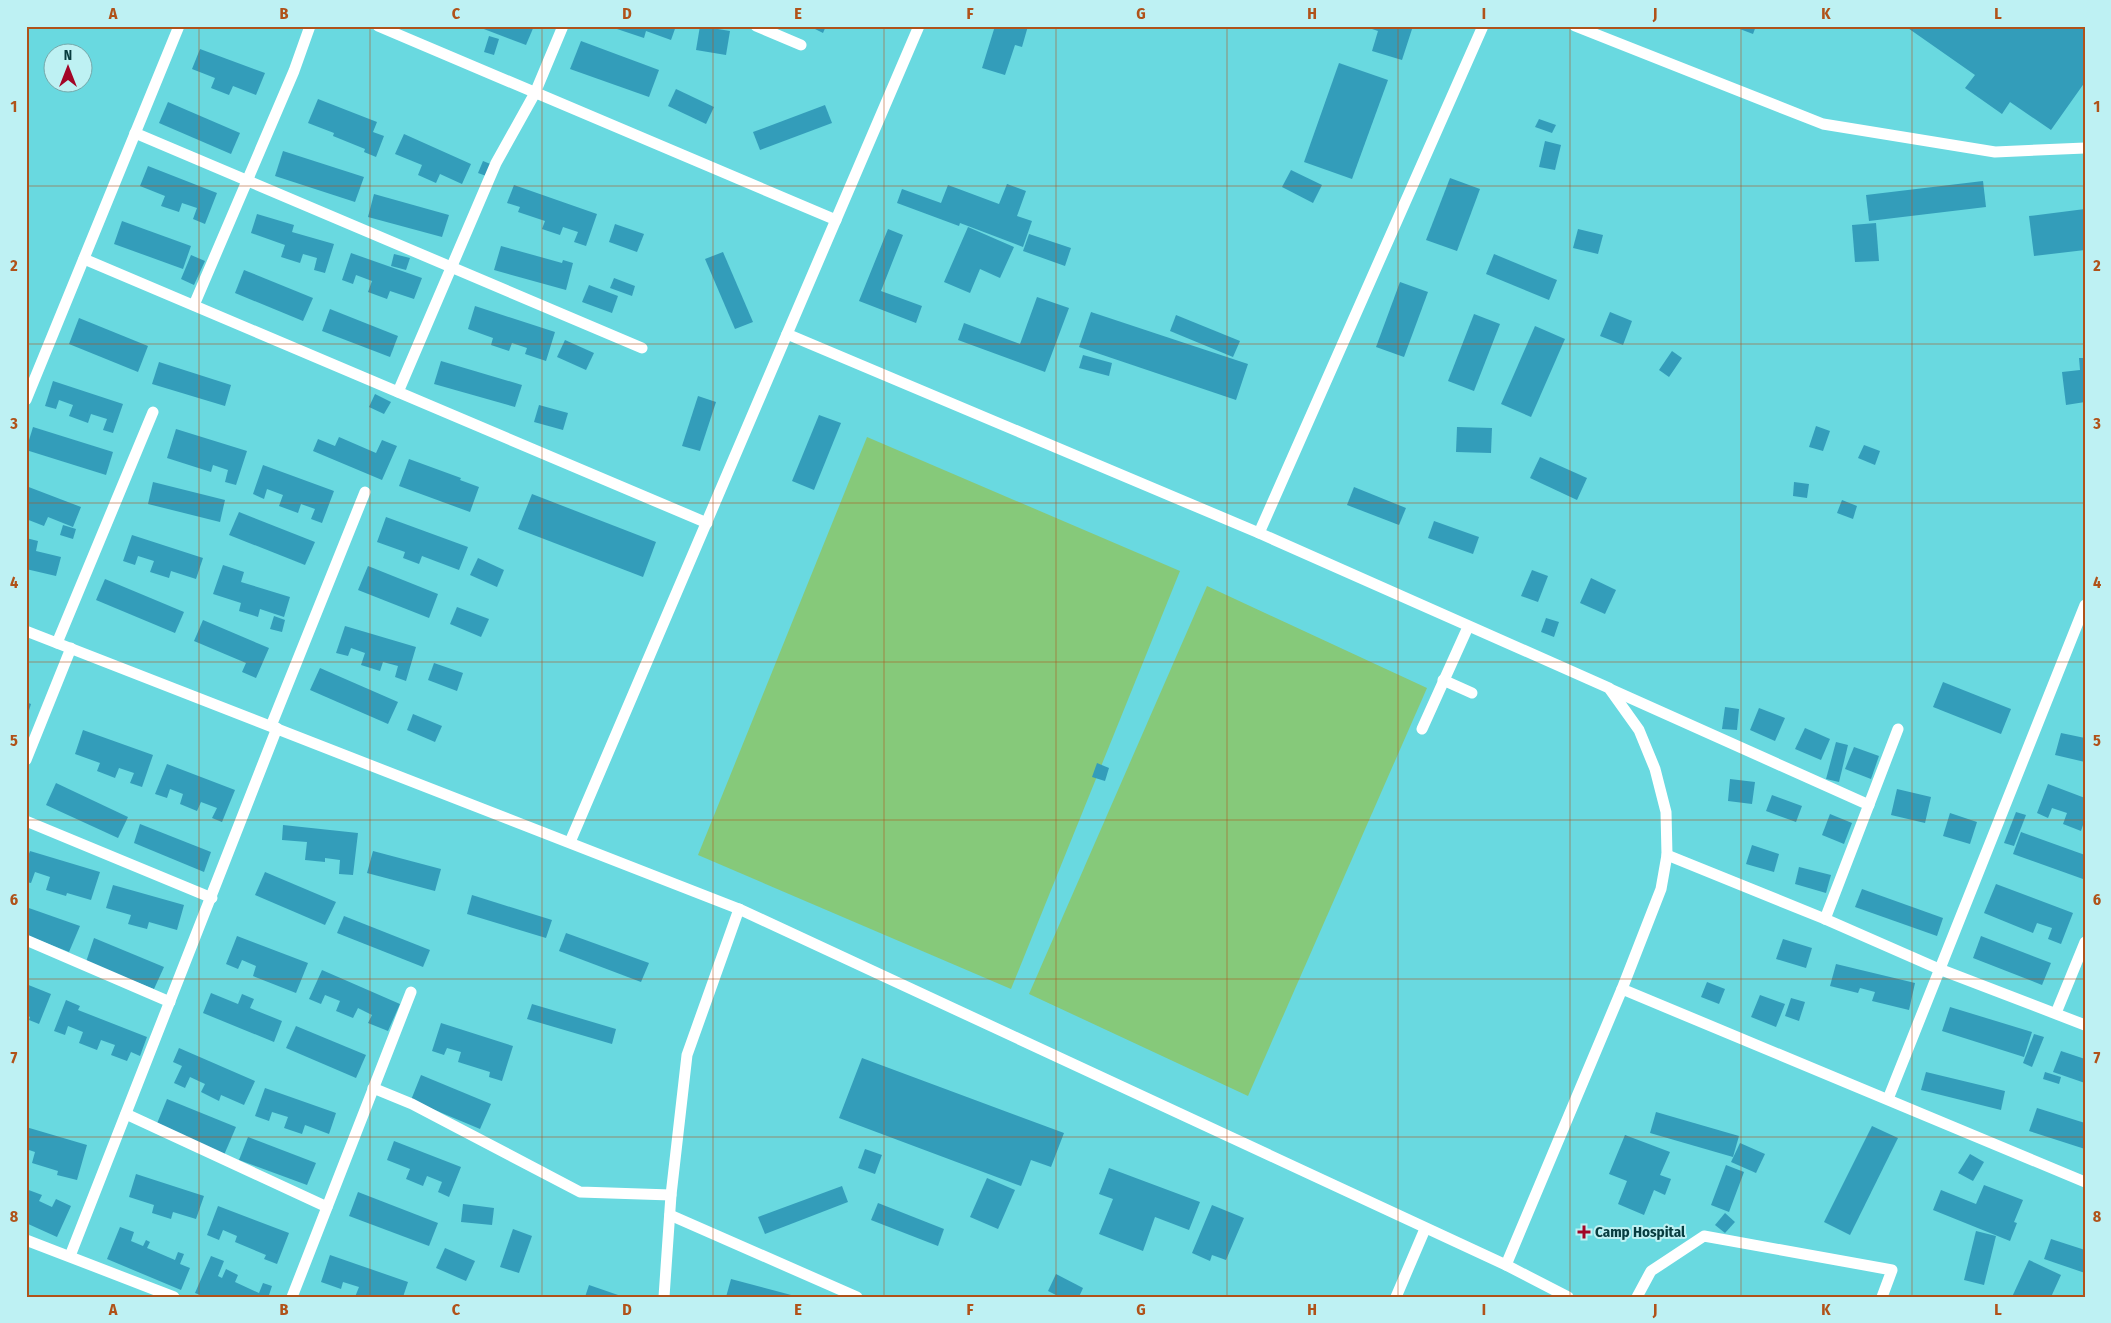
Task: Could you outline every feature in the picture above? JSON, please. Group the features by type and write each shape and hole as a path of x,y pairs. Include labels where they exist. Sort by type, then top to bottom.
{"lane":[{"path":"26,400 179,26"},
{"path":"194,305 294,71 310,26"},
{"path":"378,26 836,220"},
{"path":"398,392 496,163 535,92 563,26"},
{"path":"756,26 801,45"},
{"path":"570,842 919,26"},
{"path":"1259,533 1483,26"},
{"path":"1575,26 1823,124 1994,152 2085,148"},
{"path":"135,133 642,348"},
{"path":"84,259 707,523"},
{"path":"788,334 1259,533 1869,804"},
{"path":"57,643 153,412"},
{"path":"70,1256 212,898 274,727 365,492"},
{"path":"1888,1099 2085,605"},
{"path":"1422,729 1468,627"},
{"path":"26,631 739,909 1506,1265 1567,1297"},
{"path":"26,760 71,648"},
{"path":"1444,680 1472,693"},
{"path":"1506,1265 1622,989 1661,889 1666,855 1666,812 1655,768 1639,730 1609,688"},
{"path":"1825,919 1898,729"},
{"path":"26,821 212,898"},
{"path":"1666,855 1825,919 1939,969 2085,1024"},
{"path":"664,1297 671,1195 687,1055 739,909"},
{"path":"26,940 170,1002"},
{"path":"2056,1013 2085,942"},
{"path":"1622,989 2085,1182"},
{"path":"292,1297 411,992"},
{"path":"373,1088 412,1104 580,1192 671,1195"},
{"path":"126,1114 326,1207"},
{"path":"670,1215 850,1295"},
{"path":"1396,1297 1425,1228"},
{"path":"1637,1297 1651,1271 1704,1236 1892,1270 1882,1297"},
{"path":"26,1240 174,1297"}],"green space":[{"path":"867,437 1180,571 1011,989 698,855"},
{"path":"1207,586 1427,688 1248,1096 1029,994"}],"building":[{"path":"476,26 534,26 526,45"},
{"path":"676,26 671,40 646,31 644,38 611,27"},
{"path":"700,26 730,31 726,55 696,50"},
{"path":"809,26 826,26 823,33"},
{"path":"995,26 1028,26 1022,47 1015,45 1005,75 982,68"},
{"path":"1373,26 1413,26 1402,60 1372,51 1378,31 1372,29"},
{"path":"1732,26 1756,26 1753,34"},
{"path":"1905,26 2085,26 2085,82 2051,130 2010,102 2002,114 1965,88 1975,75"},
{"path":"489,36 499,39 494,55 484,52"},
{"path":"581,41 659,70 649,97 570,69"},
{"path":"200,49 265,73 256,95 233,86 229,95 211,88 215,78 192,69"},
{"path":"1339,63 1388,80 1352,179 1304,162"},
{"path":"676,89 714,107 706,124 668,106"},
{"path":"318,99 377,122 373,132 384,136 376,157 364,152 365,149 333,136 334,133 308,123"},
{"path":"168,102 240,133 231,154 159,123"},
{"path":"825,105 832,123 760,150 753,132"},
{"path":"1539,119 1556,125 1552,133 1535,127"},
{"path":"404,134 471,164 462,184 440,174 436,183 418,175 422,165 395,154"},
{"path":"1545,141 1561,145 1555,170 1539,167"},
{"path":"283,151 364,177 355,202 275,176"},
{"path":"483,161 493,165 489,177 478,173"},
{"path":"148,166 217,193 205,224 193,219 197,208 182,203 179,212 161,206 165,196 140,186"},
{"path":"1291,170 1322,185 1313,203 1282,187"},
{"path":"1450,178 1480,189 1457,251 1426,240"},
{"path":"1983,181 1986,207 1869,221 1866,195"},
{"path":"1007,184 1026,191 1017,216 1032,221 1023,247 960,223 959,226 897,203 902,189 941,203 948,185 999,204"},
{"path":"514,185 597,214 586,246 574,242 578,232 563,227 560,235 542,229 545,221 518,212 520,207 507,203"},
{"path":"374,194 449,215 442,237 368,217"},
{"path":"2085,209 2085,250 2034,256 2029,216"},
{"path":"257,214 294,225 292,232 334,244 325,273 314,270 317,258 303,254 300,263 281,257 285,245 251,233"},
{"path":"122,221 191,246 183,269 114,244"},
{"path":"1876,223 1879,261 1855,262 1852,225"},
{"path":"615,224 644,234 637,252 609,242"},
{"path":"968,227 1014,247 1000,278 980,269 970,293 944,282"},
{"path":"888,229 903,235 881,291 922,306 916,323 859,301"},
{"path":"1578,229 1603,235 1598,254 1573,248"},
{"path":"1029,234 1071,248 1065,266 1023,251"},
{"path":"501,246 562,263 563,260 573,263 566,290 494,270"},
{"path":"723,252 753,322 735,329 705,259"},
{"path":"351,253 422,278 414,299 390,291 387,299 368,292 372,281 356,275 353,284 342,280"},
{"path":"394,254 410,258 406,270 391,266"},
{"path":"1494,254 1557,280 1549,300 1486,274"},
{"path":"191,255 205,261 194,285 181,279"},
{"path":"244,270 313,298 303,321 235,293"},
{"path":"614,278 635,286 632,296 610,288"},
{"path":"1400,282 1428,292 1404,357 1376,347"},
{"path":"589,285 618,296 612,313 582,302"},
{"path":"1037,297 1069,308 1045,372 958,340 964,323 1020,344"},
{"path":"475,306 555,332 546,361 525,354 527,348 512,343 509,351 491,345 493,338 468,329"},
{"path":"330,309 398,336 390,357 322,331"},
{"path":"1091,312 1248,364 1236,400 1079,347"},
{"path":"1610,312 1632,321 1623,345 1600,336"},
{"path":"1474,314 1500,324 1474,391 1448,381"},
{"path":"1176,315 1240,341 1233,357 1170,331"},
{"path":"79,318 148,346 138,372 69,344"},
{"path":"1535,326 1565,339 1531,417 1501,404"},
{"path":"565,340 594,353 586,370 557,357"},
{"path":"1672,351 1682,358 1669,377 1659,370"},
{"path":"1083,355 1112,363 1109,376 1079,368"},
{"path":"2079,358 2085,358 2085,402 2066,405 2062,372 2080,370"},
{"path":"441,361 522,385 515,407 434,384"},
{"path":"159,362 231,385 225,406 152,384"},
{"path":"53,381 123,404 113,433 103,430 107,419 91,414 88,423 69,416 73,405 59,400 56,409 45,406"},
{"path":"375,394 391,402 384,414 369,407"},
{"path":"698,396 716,402 700,451 682,446"},
{"path":"539,405 568,413 563,430 534,422"},
{"path":"819,415 841,423 814,490 792,481"},
{"path":"1816,426 1830,431 1823,451 1809,447"},
{"path":"33,427 113,452 106,475 26,450"},
{"path":"1457,427 1492,428 1491,453 1456,452"},
{"path":"176,429 247,451 236,485 225,482 228,470 213,465 211,472 167,458"},
{"path":"339,437 376,453 382,440 397,446 382,480 313,451 318,439 335,446"},
{"path":"1864,445 1880,451 1875,465 1858,458"},
{"path":"1540,457 1587,478 1577,500 1530,478"},
{"path":"409,459 461,478 460,480 479,487 470,512 399,486"},
{"path":"263,465 334,491 322,523 311,519 315,509 301,504 298,513 279,506 283,495 267,489 264,499 253,494"},
{"path":"153,482 225,500 220,522 148,504"},
{"path":"1794,482 1809,484 1807,498 1793,496"},
{"path":"26,486 81,507 73,527 48,517 44,526 26,519 28,514 26,513"},
{"path":"1354,487 1406,508 1399,525 1347,505"},
{"path":"532,494 656,542 643,577 518,529"},
{"path":"1842,500 1857,506 1853,519 1837,513"},
{"path":"239,512 315,542 305,565 229,535"},
{"path":"386,517 468,547 459,570 422,556 419,564 403,558 405,552 377,542"},
{"path":"1434,521 1479,537 1473,554 1428,538"},
{"path":"63,525 76,529 73,539 60,535"},
{"path":"132,535 203,558 196,579 171,571 169,578 150,572 154,561 138,556 135,565 123,561"},
{"path":"26,538 38,541 36,551 61,557 56,576 26,569"},
{"path":"478,558 504,570 497,587 470,575"},
{"path":"223,565 244,572 241,582 290,597 284,617 260,609 258,617 239,611 241,603 213,594"},
{"path":"368,566 438,594 429,618 358,590"},
{"path":"1532,570 1548,576 1538,602 1521,596"},
{"path":"1591,578 1616,590 1605,614 1580,603"},
{"path":"105,579 184,612 175,633 96,600"},
{"path":"457,607 489,619 481,637 450,624"},
{"path":"274,616 285,620 282,632 270,629"},
{"path":"1546,618 1559,622 1554,637 1541,632"},
{"path":"203,620 269,648 256,678 242,672 246,663 194,641"},
{"path":"345,626 416,647 406,681 395,677 398,666 383,662 380,671 361,665 365,653 351,648 348,656 336,653"},
{"path":"434,663 463,673 457,691 428,680"},
{"path":"320,668 398,702 388,724 310,690"},
{"path":"1943,682 2011,709 2001,734 1933,707"},
{"path":"26,702 31,704 27,717 26,717"},
{"path":"1725,707 1739,709 1737,730 1722,729"},
{"path":"1759,708 1785,718 1775,741 1750,730"},
{"path":"413,714 442,726 435,742 407,730"},
{"path":"1805,728 1830,739 1821,760 1795,749"},
{"path":"83,730 153,755 142,787 130,783 134,773 119,768 115,778 97,771 100,763 75,754"},
{"path":"2061,733 2085,738 2085,762 2055,755"},
{"path":"1836,742 1848,745 1839,782 1826,779"},
{"path":"1854,747 1879,756 1871,779 1845,769"},
{"path":"1097,763 1109,768 1105,781 1092,777"},
{"path":"167,764 235,790 222,822 212,818 217,808 201,802 197,811 180,804 183,794 170,789 167,798 155,794"},
{"path":"1730,779 1755,782 1752,804 1728,801"},
{"path":"56,783 128,817 118,838 46,805"},
{"path":"2048,784 2085,798 2085,826 2083,825 2081,831 2063,824 2067,813 2052,808 2048,818 2037,813"},
{"path":"1897,789 1931,797 1925,823 1891,815"},
{"path":"1772,795 1802,806 1796,822 1766,811"},
{"path":"2016,812 2026,815 2014,846 2004,843"},
{"path":"1950,813 1977,822 1970,844 1943,836"},
{"path":"1830,814 1852,823 1844,844 1822,835"},
{"path":"140,824 211,852 204,872 134,843"},
{"path":"283,825 358,833 353,875 339,874 340,860 325,858 325,862 305,860 307,842 282,840"},
{"path":"2021,832 2085,855 2083,879 2013,854"},
{"path":"1752,845 1779,854 1774,872 1746,864"},
{"path":"30,851 100,872 91,900 67,893 66,896 46,890 50,877 35,872 31,883 26,882 26,862"},
{"path":"373,851 441,869 435,891 367,873"},
{"path":"1799,867 1831,875 1826,893 1795,884"},
{"path":"265,872 336,902 325,925 255,895"},
{"path":"1996,884 2073,913 2061,944 2048,939 2052,928 2037,923 2033,933 1984,913"},
{"path":"113,885 184,905 177,930 149,922 147,929 128,924 131,915 106,908"},
{"path":"1862,889 1943,918 1937,936 1855,907"},
{"path":"472,895 552,920 546,938 467,914"},
{"path":"26,907 80,926 69,952 26,935"},
{"path":"344,916 430,950 423,967 337,933"},
{"path":"566,933 649,963 641,982 559,951"},
{"path":"237,936 308,963 296,993 253,976 256,966 242,960 238,969 226,964"},
{"path":"1981,936 2051,963 2042,985 1973,958"},
{"path":"94,938 164,967 154,989 86,962"},
{"path":"1783,939 1812,948 1806,968 1776,959"},
{"path":"1836,964 1915,983 1909,1010 1872,1001 1875,992 1860,988 1858,993 1830,986"},
{"path":"322,970 400,1004 388,1031 368,1023 372,1015 358,1008 353,1018 336,1011 340,1001 325,995 321,1004 309,999"},
{"path":"1707,982 1725,989 1719,1004 1701,997"},
{"path":"26,984 51,994 39,1024 29,1020 30,1017 26,1015"},
{"path":"211,993 238,1004 242,994 254,999 250,1008 282,1021 274,1042 203,1013"},
{"path":"1760,995 1785,1004 1776,1027 1751,1017"},
{"path":"1791,998 1805,1002 1799,1021 1785,1016"},
{"path":"66,1000 80,1006 78,1010 147,1037 140,1056 131,1052 127,1061 111,1055 115,1045 101,1040 97,1050 79,1043 83,1032 68,1026 65,1035 54,1031"},
{"path":"532,1004 616,1029 612,1044 527,1019"},
{"path":"1950,1007 2032,1032 2024,1057 1942,1031"},
{"path":"441,1023 513,1046 502,1081 489,1077 490,1072 458,1062 461,1052 447,1048 444,1055 432,1051"},
{"path":"296,1026 366,1055 356,1078 286,1048"},
{"path":"2034,1034 2044,1037 2032,1067 2023,1063"},
{"path":"179,1048 255,1081 244,1105 221,1095 219,1101 201,1092 205,1084 190,1077 185,1088 174,1083 182,1066 173,1062"},
{"path":"2061,1051 2085,1059 2085,1083 2053,1072"},
{"path":"862,1058 1064,1133 1051,1167 1031,1160 1021,1186 839,1118"},
{"path":"1926,1072 2005,1091 2001,1110 1921,1090"},
{"path":"2045,1072 2061,1077 2059,1084 2043,1079"},
{"path":"421,1075 491,1104 480,1129 411,1100"},
{"path":"265,1088 336,1113 329,1134 305,1125 302,1134 284,1128 288,1117 272,1112 269,1121 255,1116"},
{"path":"167,1099 236,1127 224,1155 156,1126"},
{"path":"2037,1108 2085,1123 2085,1149 2029,1131"},
{"path":"1656,1112 1739,1136 1733,1157 1650,1133"},
{"path":"1872,1126 1898,1138 1850,1235 1824,1222"},
{"path":"26,1127 87,1145 77,1180 57,1175 58,1171 32,1163 35,1152 26,1149"},
{"path":"1625,1135 1670,1152 1660,1175 1671,1179 1665,1195 1654,1190 1644,1215 1618,1204 1627,1181 1609,1174"},
{"path":"248,1137 316,1163 307,1185 239,1160"},
{"path":"394,1141 461,1167 449,1197 438,1192 442,1182 427,1176 423,1186 406,1179 410,1169 387,1160"},
{"path":"1740,1143 1765,1154 1756,1173 1731,1162"},
{"path":"865,1149 882,1155 875,1174 858,1168"},
{"path":"1970,1154 1984,1162 1973,1181 1958,1173"},
{"path":"1726,1165 1744,1172 1729,1212 1711,1205"},
{"path":"1109,1168 1200,1202 1189,1230 1155,1217 1143,1251 1099,1234 1113,1199 1099,1194"},
{"path":"136,1174 204,1196 196,1219 173,1212 171,1219 152,1213 154,1205 129,1197"},
{"path":"987,1178 1015,1190 998,1229 970,1217"},
{"path":"1984,1185 2023,1200 2014,1222 2017,1223 2010,1241 1933,1210 1941,1190 1976,1204"},
{"path":"842,1186 848,1202 765,1234 758,1217"},
{"path":"26,1189 42,1195 39,1201 52,1207 56,1199 71,1206 57,1237 26,1223"},
{"path":"358,1192 438,1223 429,1246 349,1216"},
{"path":"878,1203 944,1229 938,1246 871,1220"},
{"path":"463,1204 494,1208 492,1225 461,1222"},
{"path":"1212,1205 1244,1218 1226,1260 1212,1255 1210,1261 1192,1253"},
{"path":"218,1206 289,1233 277,1264 264,1259 266,1255 235,1242 237,1236 223,1230 219,1240 207,1235"},
{"path":"1725,1213 1735,1222 1725,1233 1715,1225"},
{"path":"120,1227 134,1232 131,1241 143,1246 146,1240 150,1242 147,1248 175,1260 178,1252 184,1254 180,1264 190,1268 181,1290 107,1259"},
{"path":"513,1229 532,1236 519,1273 500,1267"},
{"path":"1976,1231 1996,1236 1984,1285 1964,1280"},
{"path":"2051,1239 2085,1250 2085,1273 2044,1259"},
{"path":"445,1248 475,1261 466,1281 436,1268"},
{"path":"330,1255 408,1282 403,1297 377,1295 376,1297 355,1297 359,1287 343,1282 341,1289 321,1282"},
{"path":"211,1256 224,1261 218,1276 222,1278 226,1269 238,1275 235,1282 259,1293 263,1283 272,1286 269,1295 272,1297 205,1297 195,1293"},
{"path":"2029,1260 2061,1275 2051,1297 2012,1297"},
{"path":"1056,1274 1083,1288 1079,1297 1060,1297 1048,1291"},
{"path":"731,1279 795,1296 795,1297 726,1297"},
{"path":"589,1285 621,1296 621,1297 585,1297"}],"place":[{"name":"Camp Hospital","path":"1584,1232"}]}
